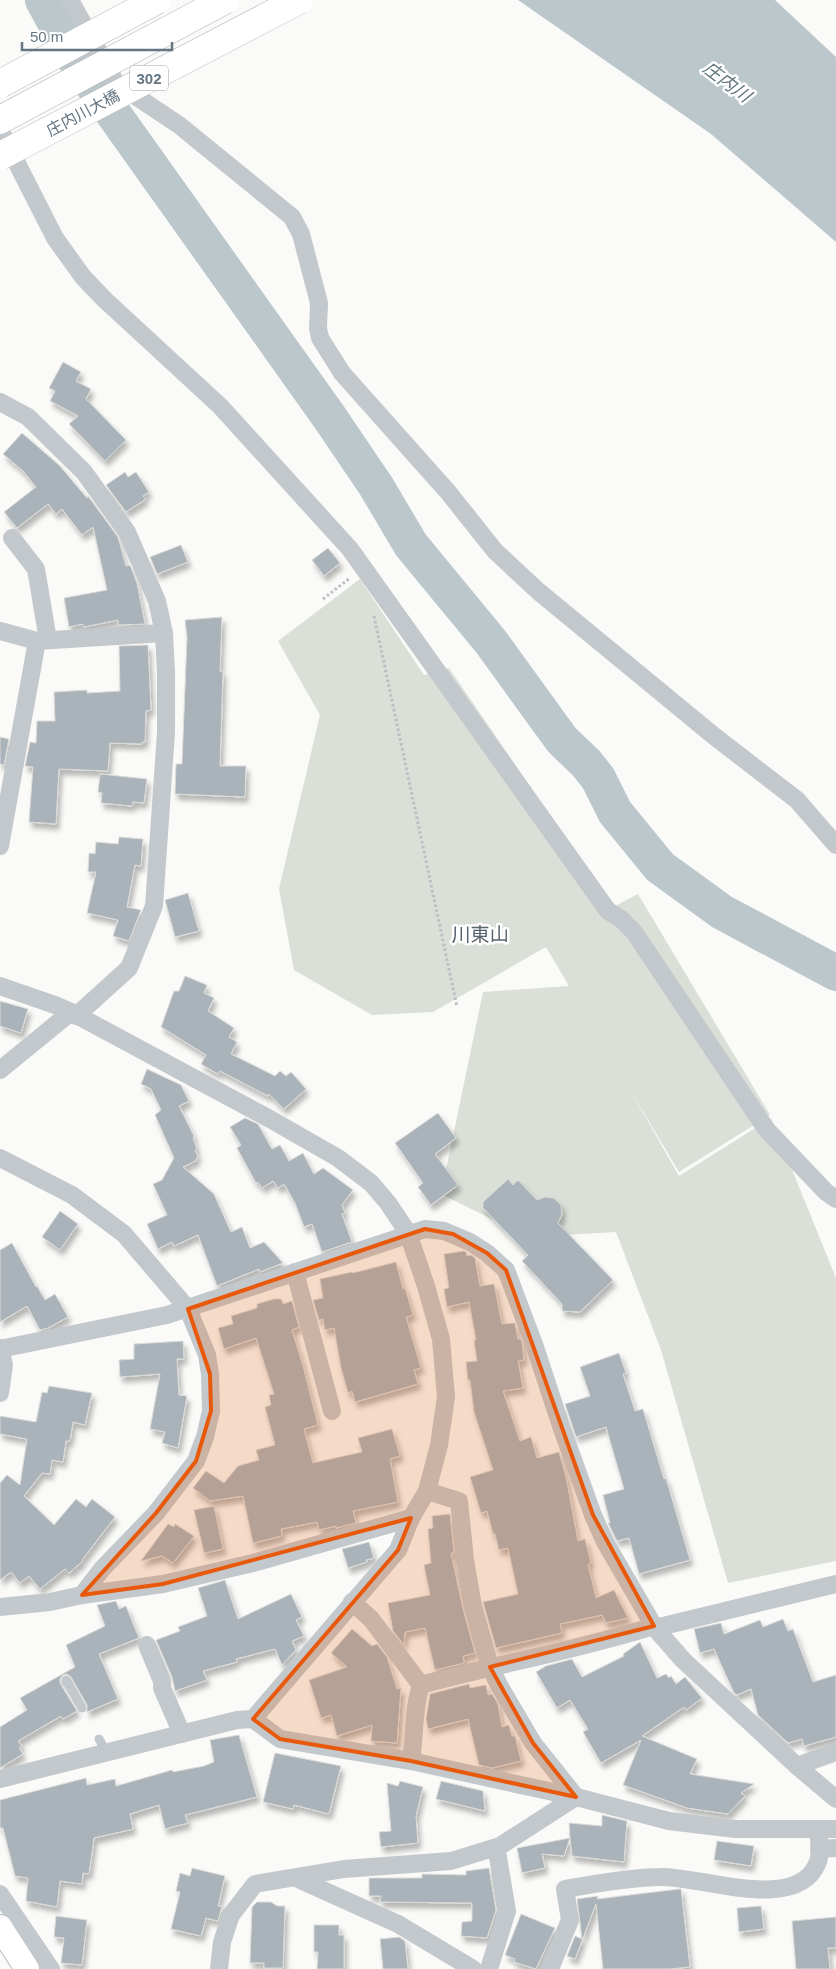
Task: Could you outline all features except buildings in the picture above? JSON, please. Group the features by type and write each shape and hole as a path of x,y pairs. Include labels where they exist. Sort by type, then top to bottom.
{"highway":[{"path":"0,84 156,0"},
{"path":"0,120 225,0"},
{"name":"庄内川大橋","path":"0,156 299,0"}],"main road":[{"path":"0,1927 27,1969"}],"street":[{"path":"70,0 116,83 179,125 292,217 301,234 319,303 320,338 342,373 448,492 495,551 538,591 714,736 797,800 836,845"},
{"path":"0,130 55,238 83,277 104,299 220,406 300,492 350,550 608,911 621,919 634,932 766,1129 826,1192 836,1199"},
{"path":"0,402 28,417 78,466 128,532 157,601 164,633 166,673 166,732 154,906 129,968 74,1014 0,1070"},
{"path":"0,846 43,641 36,569 12,538"},
{"path":"0,631 43,641 164,633"},
{"path":"0,986 55,1005 74,1014 270,1119 338,1158 371,1183 388,1203 408,1233 426,1286 440,1339 446,1397 438,1445 426,1491 411,1518 398,1550 254,1720"},
{"path":"0,1158 72,1195 124,1234 188,1309 207,1355 210,1374 211,1411 205,1437 196,1462 174,1493 102,1569 82,1595"},
{"path":"0,1393 4,1366 0,1349 100,1330 188,1309 408,1233 425,1229 453,1234 470,1242 487,1252 506,1270 535,1347 560,1426 593,1515 605,1542 655,1627 684,1660 797,1766 836,1799"},
{"path":"295,1272 332,1411"},
{"path":"426,1491 459,1502 465,1560 473,1606 490,1666 500,1687 533,1743 576,1797"},
{"path":"0,1608 163,1584 253,1563 411,1518"},
{"path":"421,1685 490,1666 836,1584"},
{"path":"352,1602 371,1619 421,1685"},
{"path":"147,1645 162,1680 162,1688 182,1734"},
{"path":"411,1761 417,1697 421,1685"},
{"path":"0,1779 103,1746 182,1734 237,1720 254,1720 280,1739 411,1761 576,1797 669,1821 735,1829 836,1829"},
{"path":"797,1766 812,1759 836,1752"},
{"path":"220,1969 222,1942 231,1915 256,1884 344,1869 451,1861 500,1846 576,1797"},
{"path":"550,1969 570,1920 565,1889 661,1877 761,1889 781,1889 797,1885 809,1877 828,1849 818,1829"},
{"path":"489,1969 507,1911 498,1857 494,1848"},
{"path":"296,1878 398,1924 473,1969"},
{"path":"0,1894 51,1969"}],"lane":[{"path":"66,1680 82,1708"}],"path":[{"path":"323,599 363,568"},
{"path":"372,607 457,1007"}],"highlighted area":[{"path":"425,1229 453,1234 487,1253 506,1270 593,1515 654,1626 490,1667 533,1743 576,1797 411,1761 280,1739 253,1719 398,1550 411,1518 163,1584 82,1595 156,1513 196,1461 211,1411 210,1374 188,1309"}],"shaded area":[{"path":"360,579 424,675 449,668 613,907 638,894 770,1115 679,1172 629,1088 679,1176 771,1118 836,1278 836,1561 728,1583 661,1350 616,1232 528,1237 441,1194 483,992 569,986 546,947 433,1012 372,1015 294,970 279,889 320,715 278,641"}],"water":[{"name":"庄内川","path":"518,0 775,0 836,57 836,242 711,134"}],"waterway":[{"path":"43,0 78,64 330,418 376,486 411,545 491,642 562,740 586,763 598,778 615,812 660,867 722,912 836,973"}],"district":[{"name":"川東山","path":"480,934"}]}
